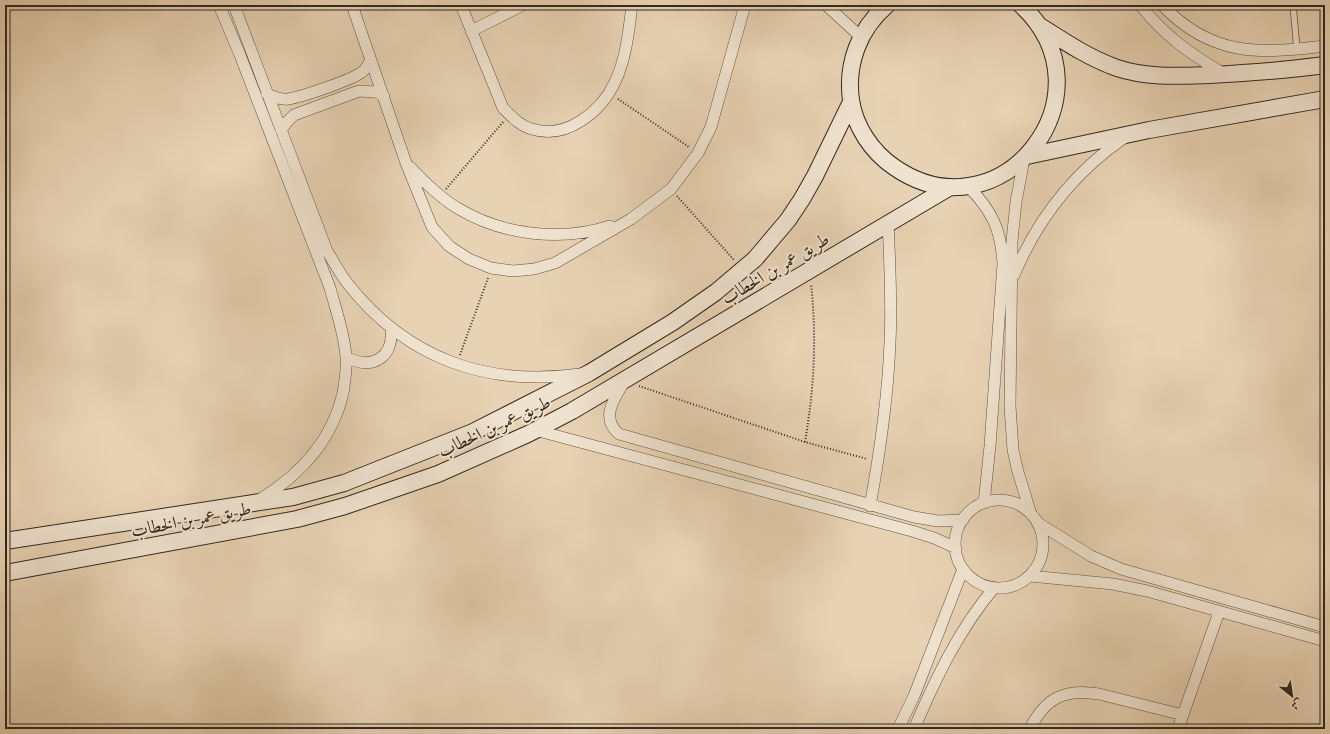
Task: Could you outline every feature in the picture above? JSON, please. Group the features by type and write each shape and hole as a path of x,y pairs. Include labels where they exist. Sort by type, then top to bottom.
{"street":[{"path":"219,5 240,55 330,288 340,322 346,357 345,380 341,402 333,423 322,443 309,461 293,476 253,503"},
{"path":"234,5 327,251 347,284 373,313 403,337 437,356 473,370 511,377 550,378 589,373"},
{"path":"352,5 406,162 432,227 449,246 464,256 491,268 520,270 534,269 555,263 631,219 671,189 686,172 698,154 711,126 744,5"},
{"path":"461,5 503,108 515,121 531,129 549,132 570,127 589,116 604,101 615,82 624,55 632,5"},
{"path":"471,31 523,5"},
{"path":"826,5 861,37"},
{"path":"881,5 861,37 851,69 852,102 858,124 870,145 886,162 905,175 920,181 950,187 968,186 998,176 1025,158 1044,134 1054,108 1057,80 1052,52 1038,17"},
{"path":"1021,5 1096,60 1143,74 1167,76 1224,74 1325,65"},
{"path":"1140,5 1157,26 1188,52 1224,74"},
{"path":"1162,5 1174,17 1194,32 1217,43 1242,50 1268,52 1325,46"},
{"path":"267,94 277,98 288,99 299,96 354,77 367,67 371,60"},
{"path":"281,130 294,115 359,91 376,92 384,96"},
{"path":"1025,158 1129,134 1325,99"},
{"name":"طريق عمر بن الخطاب","path":"5,541 293,497 336,485 404,460 473,432 589,373 673,322 716,292 742,270 772,240 802,199 852,102"},
{"path":"1012,279 1036,230 1063,192 1086,167 1129,134"},
{"path":"1025,158 1014,221 1011,428 1018,472 1035,518 1043,541 1043,551 1038,564 1030,576 1013,586 994,588 976,582 963,569 956,548 957,534 963,520 968,513 984,503 992,501 1009,502 1025,508 1035,518 1091,556 1121,569 1325,626"},
{"path":"406,162 430,188 459,209 491,224 526,233 562,235 597,230 631,219"},
{"path":"968,186 991,212 998,229 1002,246 1003,264 992,422 984,503"},
{"name":"طريق عمر بن الخطاب","path":"5,573 304,517 385,493 438,474 535,430 624,381 950,187"},
{"path":"870,506 878,462 886,402 890,343 891,283 888,224"},
{"path":"346,357 357,363 369,363 380,359 388,350 392,339 391,328"},
{"path":"624,381 612,402 609,416 610,423 619,434 870,506 926,520 963,520"},
{"path":"535,430 912,531 934,538 956,548"},
{"path":"898,729 914,696 963,569"},
{"path":"1030,576 1113,584 1147,591 1325,641"},
{"path":"914,729 926,700 962,632 981,602 994,588"},
{"path":"1178,729 1219,612"},
{"path":"1030,729 1036,716 1045,705 1057,697 1071,692 1085,691 1183,715"}],"lane":[{"path":"1293,5 1297,49"}],"path":[{"path":"609,93 698,154"},
{"path":"440,196 510,114"},
{"path":"671,189 742,270"},
{"path":"457,364 491,268"},
{"path":"805,442 812,400 815,356 814,314 810,270"},
{"path":"624,381 805,442 878,462"}]}
